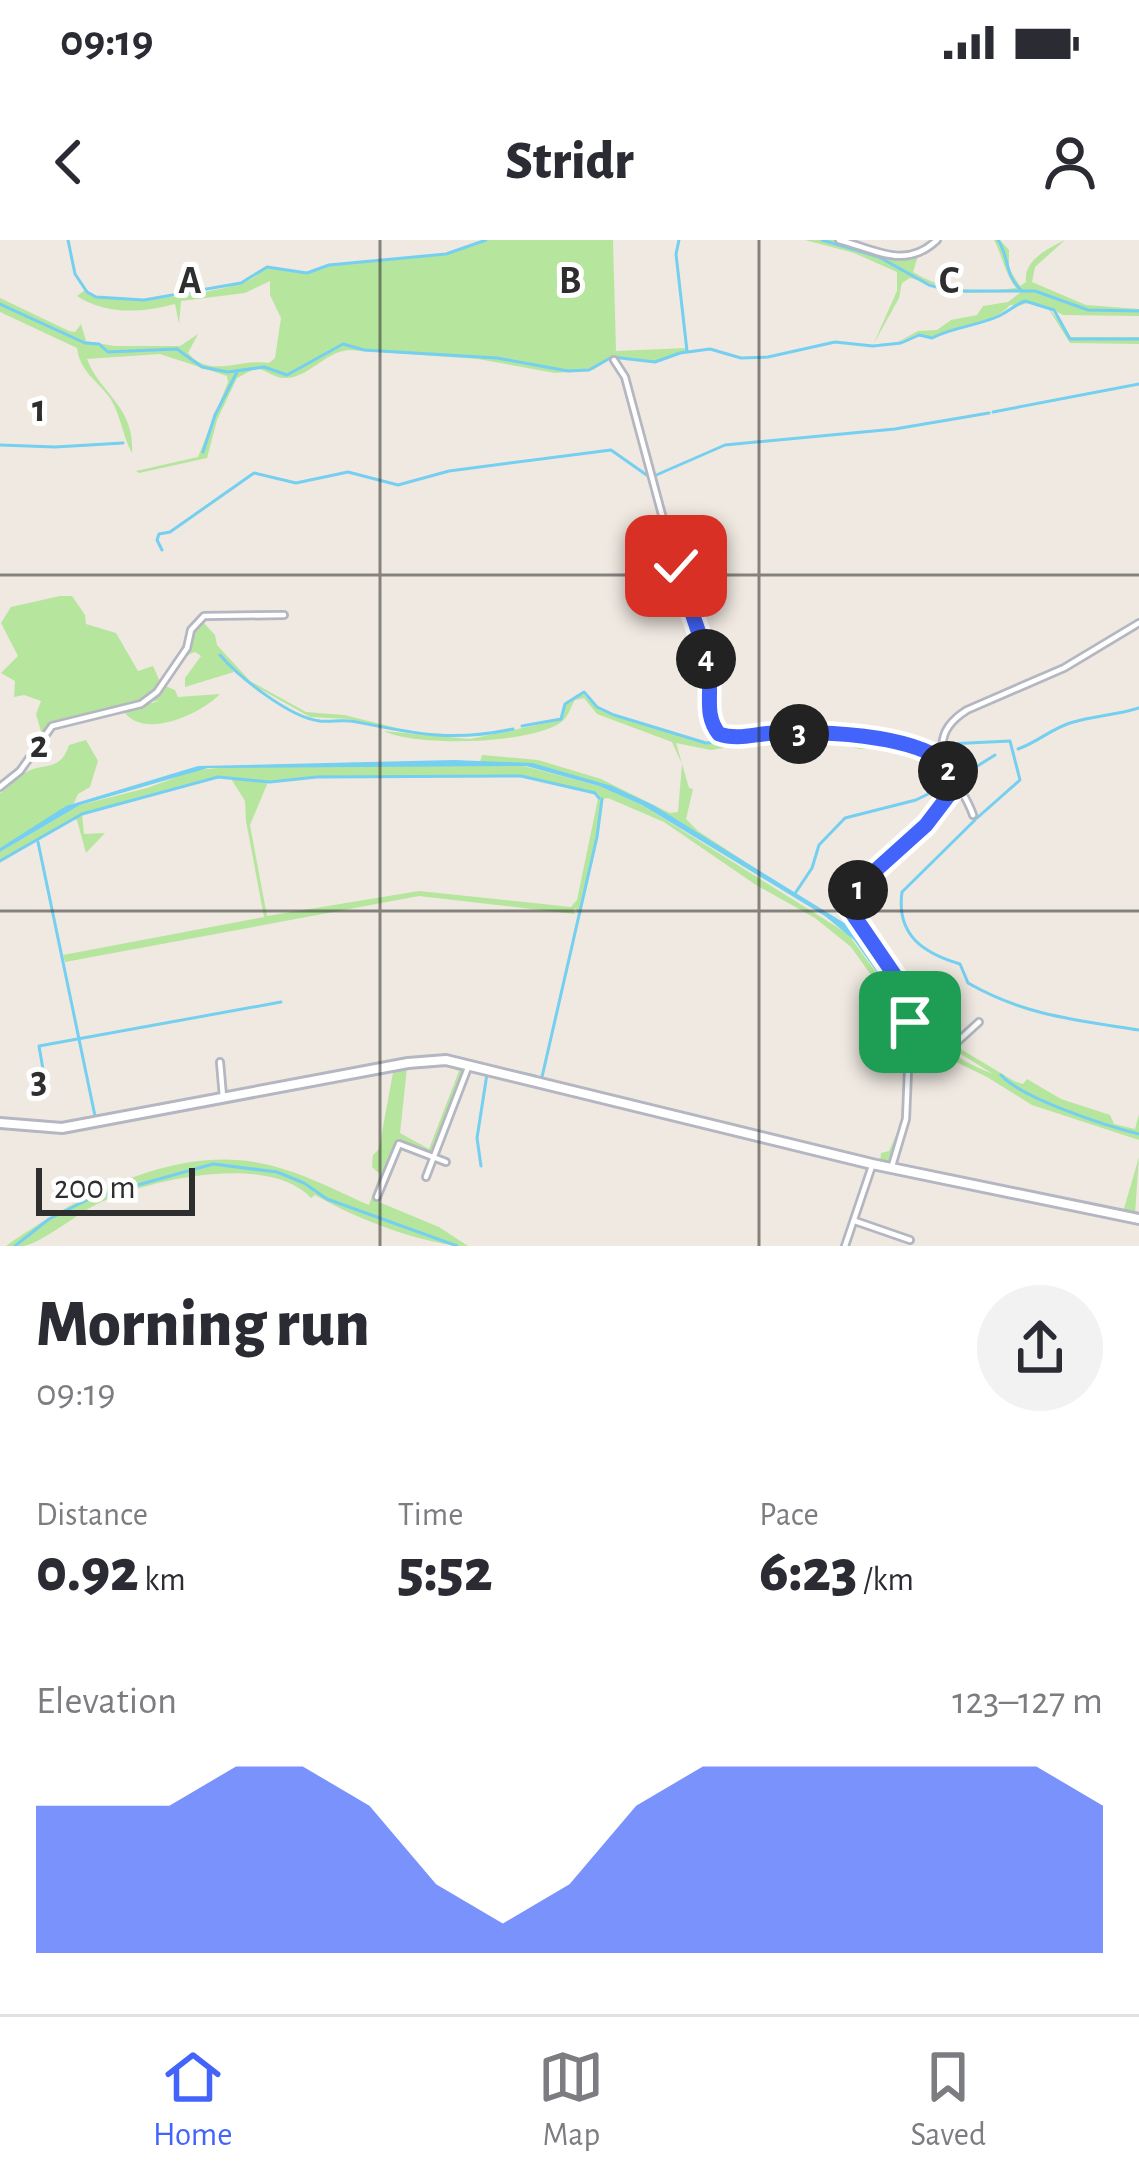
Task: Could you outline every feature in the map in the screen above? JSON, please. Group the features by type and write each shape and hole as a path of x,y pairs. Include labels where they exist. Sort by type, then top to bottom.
{"street":[{"path":"839,240 907,257 921,254 938,240"},
{"path":"614,360 625,377 679,576 699,628 710,683 708,713 715,730 734,738 777,733 874,737 945,762"},
{"path":"0,787 20,771 52,727 141,704 157,692 187,648 190,630 204,616 284,615"},
{"path":"973,814 945,762 946,733 958,715 1064,668 1139,623"},
{"path":"955,787 926,825 866,879 846,904 917,1008 956,1043 979,1022"},
{"path":"891,1168 905,1127 910,1022 917,1008"},
{"path":"0,1124 62,1128 427,1059 469,1065 872,1164 1139,1219"},
{"path":"220,1061 223,1097"},
{"path":"426,1177 469,1065"},
{"path":"377,1197 397,1145 446,1162"},
{"path":"847,1245 872,1164"},
{"path":"855,1221 910,1240"}],"green space":[{"path":"488,240 613,240 616,351 686,351 655,362 613,356 615,351 593,370 555,373 478,359 349,350 293,377 280,378 256,368 237,378 217,420 207,458 139,473 136,471 198,457 227,376 160,354 87,359 123,412 132,453 114,405 85,370 77,348 0,312 0,298 69,331 75,332 81,324 86,341 114,346 180,346 198,334 188,353 196,361 215,366 269,363 275,358 281,318 270,295 270,281 245,293 181,301 179,324 175,304 125,310 100,307 77,296 85,290 116,299 186,295 243,283 267,268 307,274 329,265 446,255"},
{"path":"805,240 837,240 918,256 913,272 925,279 950,287 989,290 1016,288 994,240 1009,250 1009,269 1020,286 1033,261 1065,240 1035,267 1032,282 1086,305 1139,309 1139,316 1063,315 1048,307 1071,337 1139,337 1139,344 1070,343 1048,308 1028,303 1010,305 994,317 932,337 918,334 894,344 918,331 937,330 951,320 977,315 983,306 1008,302 1021,292 966,293 910,278 902,283 899,298 873,345 897,291 897,272 854,253"},
{"path":"72,596 86,624 116,633 138,671 153,666 161,684 123,710 58,723 42,735 36,714 41,701 14,697 15,681 1,673 18,656 1,623 11,607"},
{"path":"201,620 250,681 306,712 344,715 413,732 477,736 424,735 349,719 310,717 248,682 221,655 234,672 185,687 185,678 201,656 195,652 180,658"},
{"path":"163,685 178,697 220,694 199,710 170,722 142,723 124,710 160,701 145,702"},
{"path":"583,694 614,716 706,744 778,737 906,748 860,749 832,742 775,739 711,750 676,743 693,789 686,819 793,893 672,818 612,789 549,769 480,762 482,755 538,760 601,779 670,813 678,812 682,764 672,742 597,714 584,698 575,700 560,723 524,735 446,741 384,731 470,739 561,720 566,705"},
{"path":"86,740 98,761 90,787 74,803 0,848 0,793 30,770 61,760 69,745"},
{"path":"520,765 599,786 642,805 848,934 908,1016 903,1128 889,1164 880,1162 881,1153 889,1151 901,1124 906,1024 851,947 815,918 756,885 664,822 608,798 602,799 597,837 541,1077 869,1159 540,1081 578,914 576,908 575,914 419,896 65,962 63,955 264,917 245,801 230,777 205,779 82,813 84,834 105,833 86,853 77,820 72,819 0,861 0,852 80,805 196,770","holes":["521,775 599,794 577,900 571,907 419,891 267,916 250,825 268,782 317,777"]},
{"path":"912,1021 970,1064 993,1074 956,1051 959,1048 1014,1081 1023,1084 1027,1079 1061,1099 1110,1115 1114,1124 1135,1129 1139,1114 1139,1140 1032,1105 927,1048 912,1034 907,1118"},
{"path":"434,1061 463,1069 434,1150 431,1153 397,1141 374,1200 439,1227 468,1246 411,1236 315,1195 311,1198 292,1184 238,1173 145,1186 97,1204 32,1243 6,1246 115,1184 207,1160 272,1166 369,1205 380,1174 372,1167 373,1155 379,1149 394,1067","holes":["433,1063 459,1071 429,1149 400,1133 407,1068"]},
{"path":"898,1149 896,1165 1123,1212 1139,1157 1135,1214 1139,1217 895,1167 894,1163"}],"water":[{"path":"454,760 532,763 612,786 653,805 846,924 910,1013 908,1016 854,940 825,916 642,805 599,786 526,766 208,768 80,805 0,852 66,806 198,766"}],"waterway":[{"path":"68,240 75,274 87,292 96,297 144,300 241,283 267,267 307,273 329,265 446,254 486,240"},
{"path":"679,240 676,254 687,351"},
{"path":"822,240 879,257 929,285 951,291 1035,291 1088,310 1139,311"},
{"path":"998,240 1021,290"},
{"path":"0,304 85,343 99,344 108,352 177,349 202,367 228,372 264,367 287,375 343,344 364,350 497,358 568,371 589,370 612,357 655,362 710,349 741,358 768,357 835,342 873,346 919,335 932,338 991,319 1025,301 1054,310 1070,339 1139,339"},
{"path":"203,452 237,372"},
{"path":"993,412 1139,384"},
{"path":"654,476 725,445 895,429 989,413"},
{"path":"0,445 123,443"},
{"path":"162,550 159,534 170,532 254,473 296,483 348,472 398,485 449,471 611,450 648,476"},
{"path":"220,655 266,695 308,718 435,735 513,729"},
{"path":"522,726 561,719 565,704 584,692 597,707 614,715 706,743 778,736 900,745"},
{"path":"1018,749 1070,723 1139,708"},
{"path":"948,744 1010,741 1020,780 977,818"},
{"path":"913,745 939,745"},
{"path":"955,780 995,755"},
{"path":"0,861 82,814 218,777 270,782 317,777 521,776 595,793 599,798"},
{"path":"796,892 812,868 819,845 845,818 916,800 950,783"},
{"path":"542,1077 602,799"},
{"path":"975,820 902,892 903,920 915,940 960,964 968,983 1010,1003 1139,1030"},
{"path":"38,842 95,1116"},
{"path":"45,1081 39,1046 281,1002"},
{"path":"490,1066 535,1076"},
{"path":"481,1166 477,1138 487,1074"},
{"path":"1001,1075 1045,1102 1139,1134"},
{"path":"15,1246 49,1219 91,1198 213,1164 277,1172 327,1199 457,1246"}],"route":[{"path":"676,566 699,628 710,683 708,713 719,734 734,738 777,733 856,735 896,742 945,762 955,787 926,825 866,879 846,904 917,1008 910,1022"}]}
